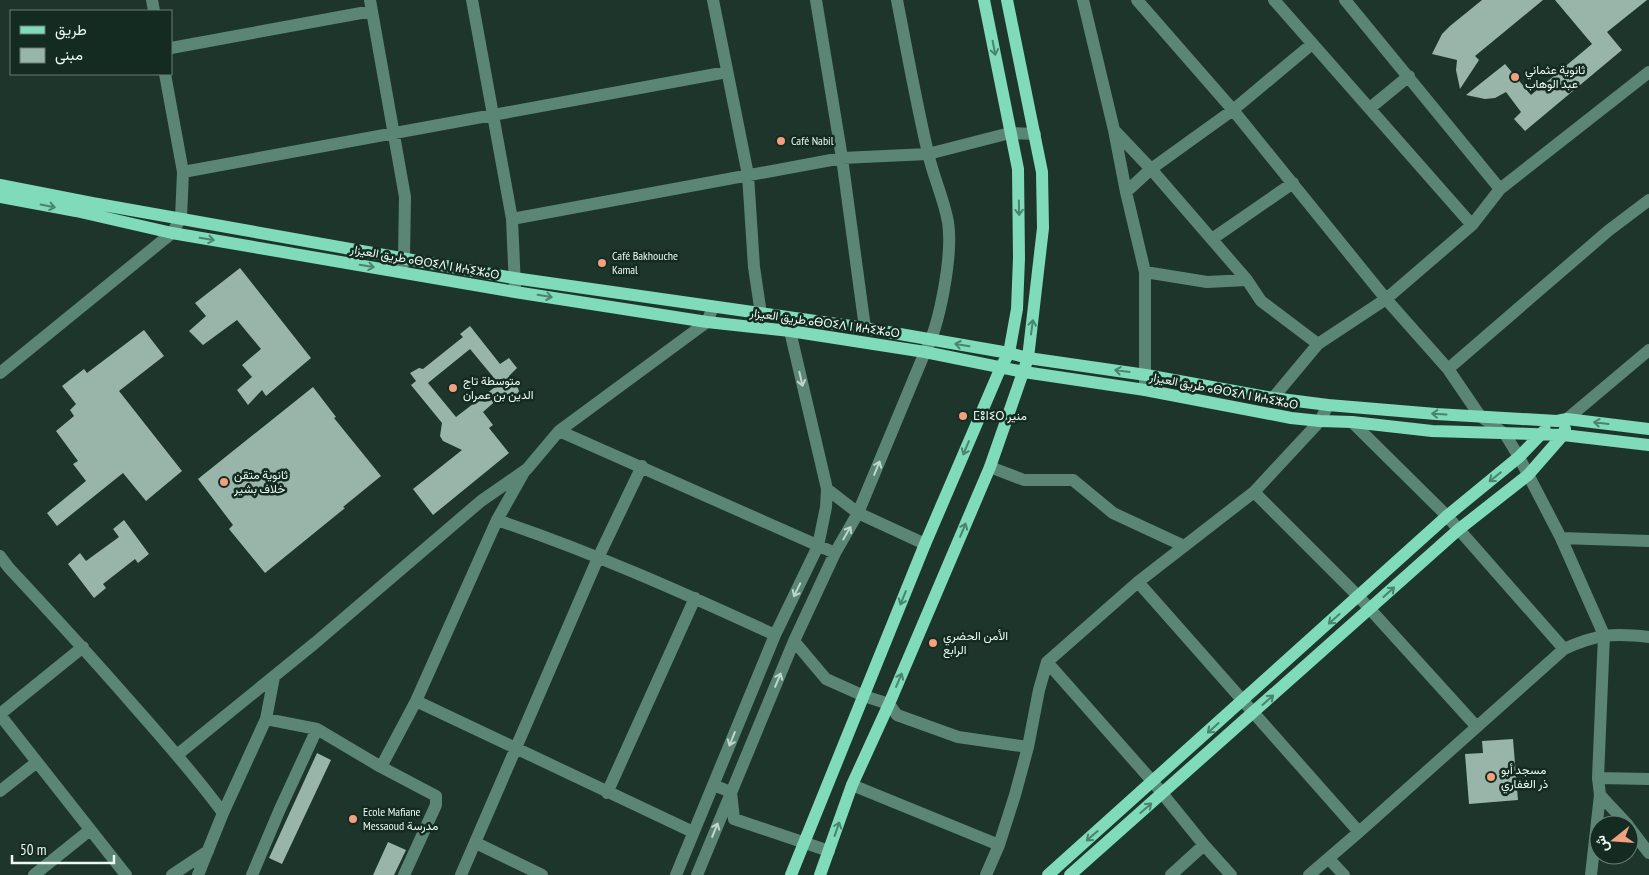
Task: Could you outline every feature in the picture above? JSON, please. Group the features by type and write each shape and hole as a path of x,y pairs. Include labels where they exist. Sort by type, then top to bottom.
{"main road":[{"path":"792,875 925,544 1001,367 1010,352 1017,309 1019,258 1018,169 984,0"},
{"path":"820,875 852,785 889,704 990,467 1028,358 1043,228 1042,172 1008,0"},
{"name":"طريق العيزار ⴰⴱⵔⵉⴷ ⵏ ⵍⵄⵉⵣⴰⵔ","path":"0,185 514,278 864,328 1010,352 1028,358 1146,375 1273,398 1328,405 1436,414 1562,420 1649,429"},
{"name":"طريق العيزار ⴰⴱⵔⵉⴷ ⵏ ⵍⵄⵉⵣⴰⵔ","path":"0,197 76,211 172,233 515,292 707,322 790,331 925,352 1024,372 1144,390 1290,418 1320,422 1352,422 1432,431 1564,435 1649,444"},
{"path":"1048,875 1447,516 1519,457 1540,434 1562,420 1564,435 1528,475 1458,530 1070,875"}],"street":[{"path":"472,0 512,219 515,292"},
{"path":"713,0 748,175 754,267 761,314"},
{"path":"816,0 842,158 864,328"},
{"path":"697,875 794,641 835,553 858,513 925,352 932,340 946,276 949,249 948,222 928,154 897,0"},
{"path":"1083,0 1145,272 1146,375 1144,390"},
{"path":"1137,0 1233,110 1386,299 1448,369 1480,416 1505,434 1519,457 1561,538 1604,635 1598,778 1600,795 1591,875"},
{"path":"1274,0 1472,224"},
{"path":"1345,0 1500,189"},
{"path":"172,48 371,6 405,197 402,272"},
{"path":"1126,192 1151,169 1233,110 1312,44"},
{"path":"183,172 727,72"},
{"path":"1273,398 1318,344 1386,299 1472,224 1500,189 1649,72"},
{"path":"0,373 172,233 181,218 183,172 165,75"},
{"path":"1370,108 1409,76"},
{"path":"1114,130 1212,239 1247,280 1261,301 1318,344"},
{"path":"512,219 842,158 928,154 1010,132 1035,134"},
{"path":"1212,239 1293,183"},
{"path":"1448,369 1608,231 1649,200"},
{"path":"1145,272 1207,282 1247,280"},
{"path":"381,767 416,701 497,520 526,468 559,430 707,322 713,307"},
{"path":"676,875 775,635 818,546 826,506 827,489 790,331"},
{"path":"1562,420 1581,407 1649,350"},
{"path":"986,875 1000,845 1028,747 1038,690 1047,662 1138,582 1254,492 1320,422 1328,405"},
{"path":"1352,422 1447,516 1564,649"},
{"path":"559,430 835,553"},
{"path":"460,875 476,843 598,558 642,466"},
{"path":"990,467 1024,480 1073,480 1113,513 1184,546"},
{"path":"178,755 274,677 481,501 526,468"},
{"path":"827,489 858,513 925,544"},
{"path":"1254,492 1359,596 1476,726"},
{"path":"497,520 539,534 695,598 775,635"},
{"path":"1561,538 1649,540"},
{"path":"0,556 5,572 83,647 178,755 223,813"},
{"path":"1138,582 1359,832"},
{"path":"608,793 695,598"},
{"path":"1309,875 1564,649 1581,641 1604,635 1649,637"},
{"path":"794,641 826,679 864,696 889,704 897,715 958,737 1028,747"},
{"path":"83,647 0,714 126,875"},
{"path":"1047,662 1153,782 1231,875"},
{"path":"198,875 223,813 266,719 274,677"},
{"path":"416,701 693,832"},
{"path":"266,719 317,729 381,767 433,794 437,801 404,875"},
{"path":"252,875 317,729"},
{"path":"0,791 37,762"},
{"path":"1598,778 1649,779"},
{"path":"713,785 731,792"},
{"path":"852,785 1000,845"},
{"path":"731,792 734,819 829,851"},
{"path":"1600,795 1618,815"},
{"path":"34,875 90,830"},
{"path":"1639,841 1649,854"},
{"path":"476,843 542,875"},
{"path":"1171,875 1204,845"},
{"path":"172,875 208,851"},
{"path":"1329,859 1344,875"}],"building":[{"path":"1482,0 1543,0 1475,56 1479,60 1460,89 1456,70 1457,60 1432,54 1442,34"},
{"path":"1555,0 1647,0 1607,32 1622,50 1525,131 1514,119 1521,112 1506,92 1495,98 1485,99 1466,95 1505,64 1531,95 1592,44"},
{"path":"240,268 311,358 266,396 262,390 248,405 237,390 252,377 242,365 261,349 237,320 203,345 189,331 206,316 195,303"},
{"path":"470,326 500,364 509,358 517,368 509,376 519,391 516,396 510,399 500,397 483,412 493,425 489,428 509,453 433,515 413,489 462,450 443,441 440,436 442,423 411,385 416,381 410,373 419,368 423,369 463,337 460,334","holes":["470,349 499,384 456,417 428,383"]},
{"path":"144,330 164,356 119,391 182,471 146,501 123,473 57,526 47,513 86,481 73,464 78,461 56,431 74,416 70,410 76,404 62,386 84,369 87,373"},
{"path":"313,387 336,417 334,418 381,476 265,573 229,529 233,525 198,479"},
{"path":"124,520 149,554 138,563 135,559 103,584 106,588 94,598 68,564 80,553 86,561 119,537 113,529"},
{"name":"مسجد أبو ذر الغفاري","path":"1513,739 1518,800 1469,804 1465,754 1483,753 1482,741"},
{"path":"317,753 331,760 282,864 269,858"},
{"path":"388,842 406,850 394,875 373,875"}],"place":[{"name":"ثانوية عثماني عبد الوهاب","path":"1515,77"},
{"name":"Café Nabil","path":"781,141"},
{"name":"Café Bakhouche Kamal","path":"602,263"},
{"name":"متوسطة تاج الدين بن عمران","path":"453,388"},
{"name":"ⵎⵓⵏⵉⵔ منير","path":"963,416"},
{"name":"ثانوية متقن خلاف بشير","path":"224,482"},
{"name":"الأمن الحضري الرابع","path":"933,643"},
{"name":"مسجد أبو ذر الغفاري","path":"1491,777"},
{"name":"Ecole Mafiane Messaoud مدرسة","path":"353,819"}]}
